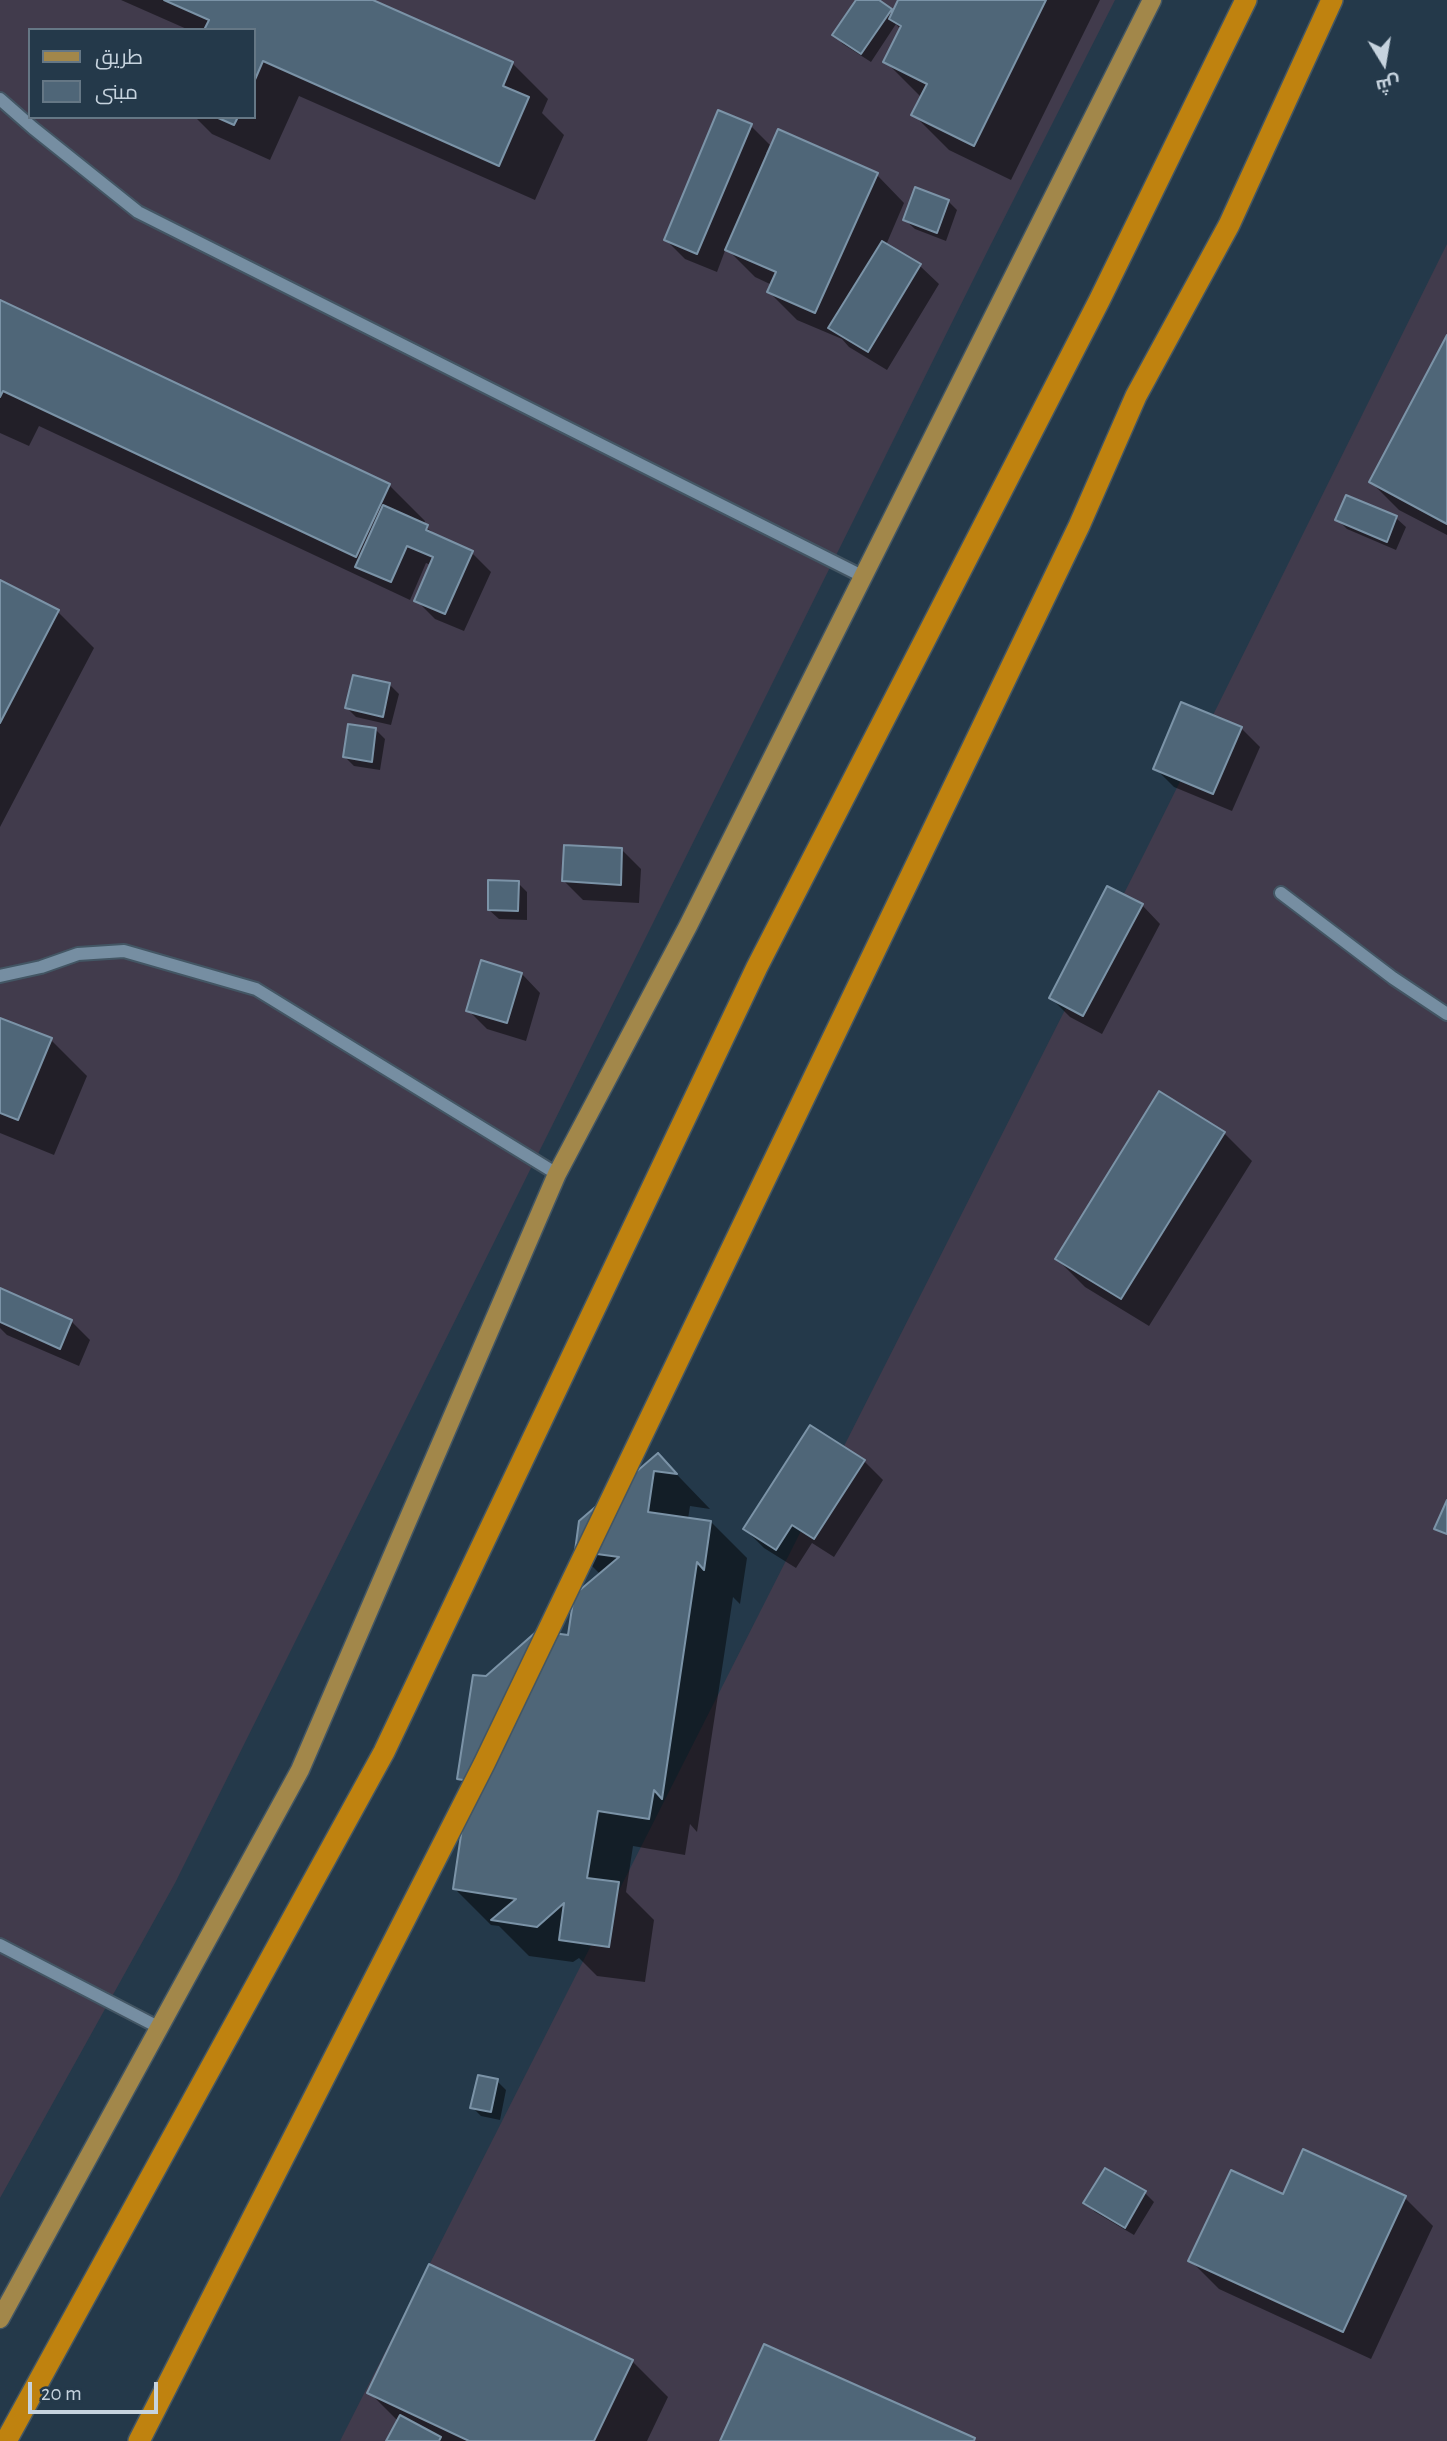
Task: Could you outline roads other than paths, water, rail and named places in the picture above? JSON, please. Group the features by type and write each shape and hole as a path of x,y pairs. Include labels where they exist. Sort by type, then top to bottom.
{"highway":[{"path":"6,2441 384,1752 757,967 1105,289 1246,0"},
{"path":"138,2441 484,1764 1073,538 1136,396 1229,225 1332,0"}],"main road":[{"path":"0,2319 300,1770 558,1174 688,926 1153,0"}],"lane":[{"path":"0,99 138,212 864,577"},
{"path":"1281,893 1393,978 1447,1014"},
{"path":"0,976 41,967 78,954 124,951 256,989 558,1174"},
{"path":"0,1945 160,2028"}]}
